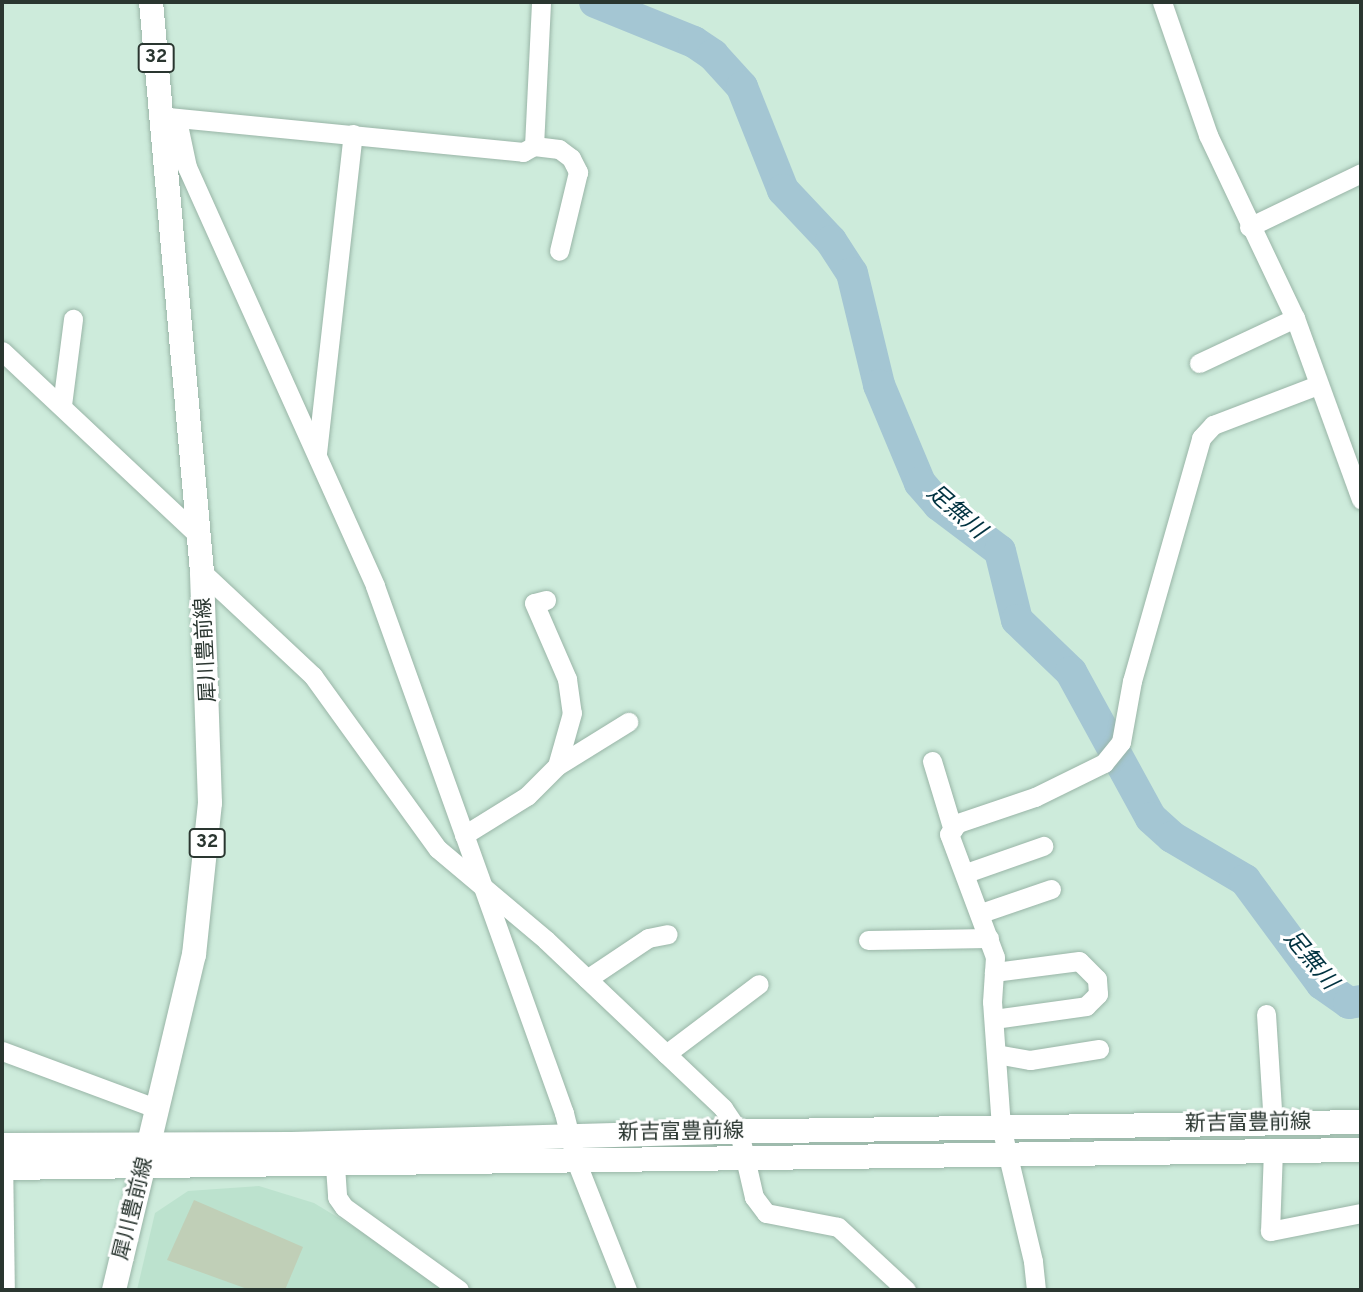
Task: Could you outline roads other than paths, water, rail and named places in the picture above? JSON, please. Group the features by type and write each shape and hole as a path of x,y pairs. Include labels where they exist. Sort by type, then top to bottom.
{"main road":[{"name":"犀川豊前線","path":"114,1290 149,1154 194,955 210,803 202,572 197,533 169,118 151,2"},
{"name":"新吉富豊前線","path":"149,1154 335,1166 576,1161 744,1156 1273,1124 1361,1122"},
{"name":"新吉富豊前線","path":"2,1157 149,1154 292,1144 739,1132 1273,1150 1361,1150"}],"street":[{"path":"534,146 541,2"},
{"path":"1162,2 1208,135 1295,318 1361,499"},
{"path":"559,251 578,172 571,158 559,149 534,146 523,152 169,118 187,167 375,586 570,1135 576,1161 627,1290"},
{"path":"317,455 353,134"},
{"path":"1250,227 1361,173"},
{"path":"1199,363 1295,318"},
{"path":"62,405 73,319"},
{"path":"2,351 197,533"},
{"path":"1036,1290 1034,1261 1003,1139 994,1019 994,972 989,938 949,834 1104,762 1121,742 1132,681 1201,438 1213,425 1318,385"},
{"path":"202,572 313,676 438,849 587,979 723,1108 739,1132 754,1197 766,1213 838,1227 906,1290"},
{"path":"547,600 534,603 567,679 572,713 557,765"},
{"path":"464,835 527,796 557,765 628,722"},
{"path":"932,761 953,830"},
{"path":"966,873 1043,846"},
{"path":"981,913 1051,888"},
{"path":"587,979 648,938 668,934"},
{"path":"868,940 989,938"},
{"path":"994,972 1079,961 1097,979 1098,994 1086,1006 994,1019"},
{"path":"666,1054 759,984"},
{"path":"1266,1014 1273,1124"},
{"path":"996,1054 1030,1060 1099,1049"},
{"path":"2,1051 158,1109"},
{"path":"1273,1150 1270,1231 1361,1213"},
{"path":"2,1157 5,1290"},
{"path":"335,1166 337,1197 344,1207 458,1290"}],"waterway":[{"name":"足無川","path":"595,2 694,42 713,55 742,87 783,190 831,241 852,273 879,385 920,483 939,505 1000,551 1017,620 1071,672 1151,818 1172,837 1245,880 1322,984 1349,1003 1361,1001"}]}
